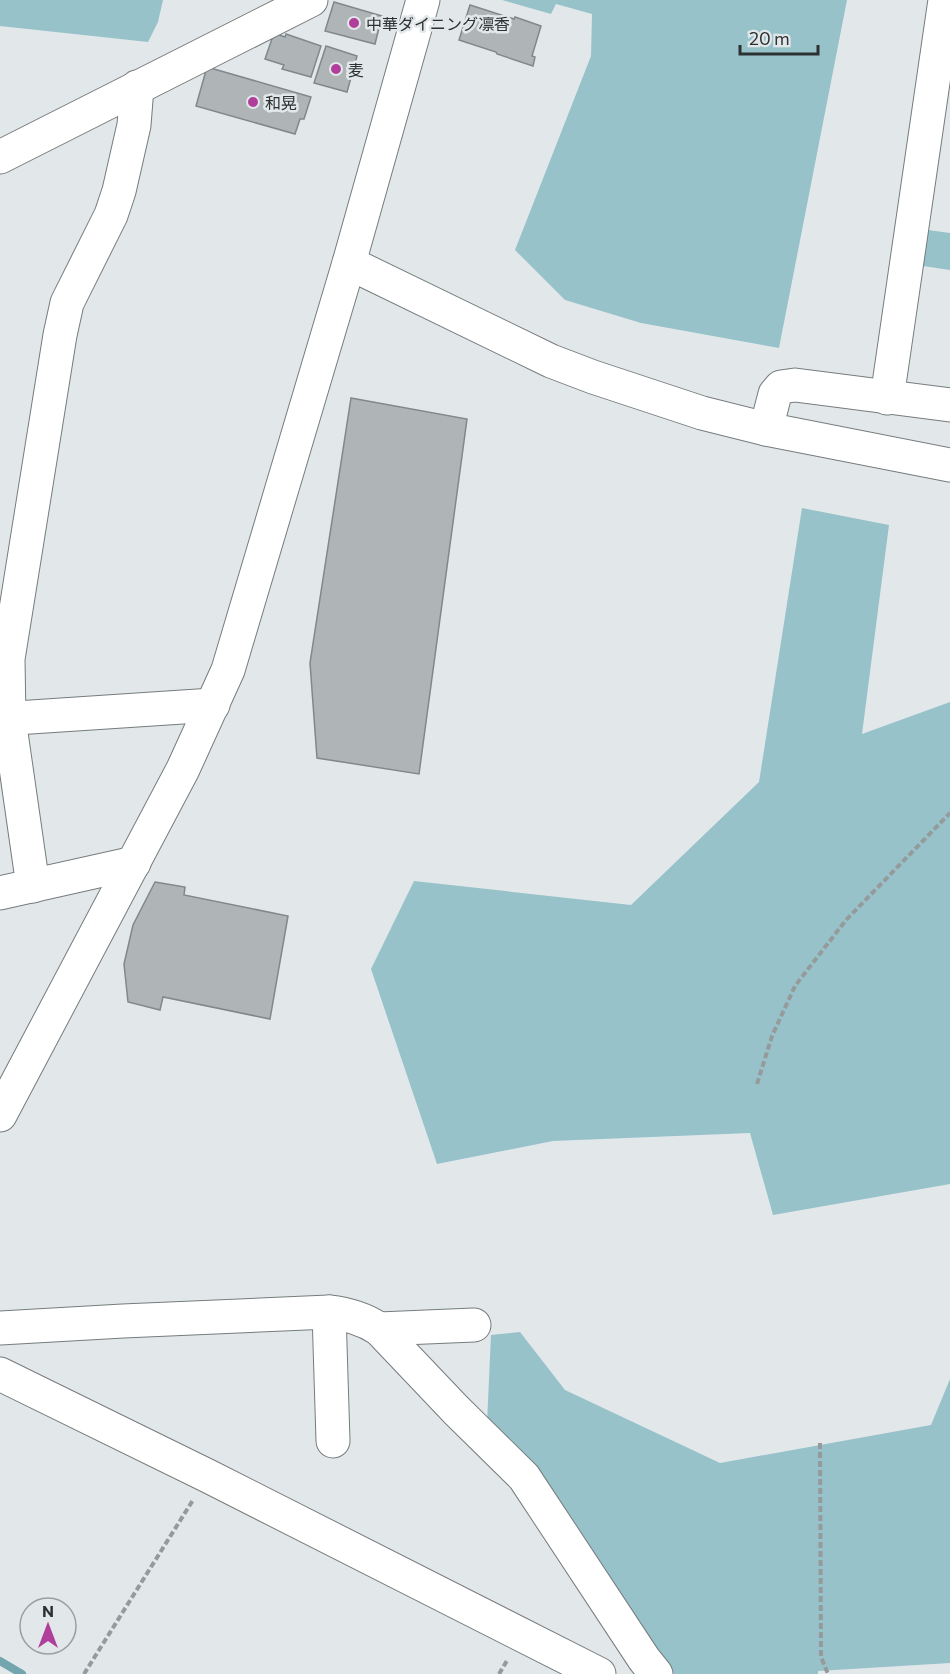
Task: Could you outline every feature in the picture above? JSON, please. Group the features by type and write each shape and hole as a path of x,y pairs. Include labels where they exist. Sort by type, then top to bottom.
{"street":[{"path":"0,157 311,0"},
{"path":"0,1115 188,760 228,670 349,263 423,0"},
{"path":"887,398 943,60 945,0"},
{"path":"33,886 4,719 8,659 67,303 111,215 119,191 134,125 137,87"},
{"path":"349,263 561,365 593,377 702,413 765,429 950,465"},
{"path":"765,429 774,394 781,387 795,385 950,405"},
{"path":"4,719 213,705"},
{"path":"0,893 134,864"},
{"path":"0,1328 329,1312 359,1318 379,1329 524,1477 656,1674"},
{"path":"329,1312 333,1441"},
{"path":"379,1329 474,1325"},
{"path":"0,1374 208,1476 599,1674"}],"path":[{"path":"757,1084 772,1036 795,986 846,920 950,813"},
{"path":"820,1443 821,1657 828,1674"},
{"path":"84,1674 208,1476"}],"shaded area":[{"path":"0,0 163,0 158,22 148,42 0,26"},
{"path":"502,0 847,0 779,348 641,323 565,300 515,250 591,56 592,14 556,4 551,14"},
{"path":"921,229 950,233 950,270 916,265"},
{"path":"802,508 889,525 862,734 950,702 950,1184 773,1215 750,1133 553,1141 437,1164 371,969 414,881 631,905 759,782"},
{"path":"520,1332 565,1390 720,1463 931,1425 950,1379 950,1663 818,1671 818,1674 674,1674 649,1645 487,1423 491,1335"}],"building":[{"name":"中華ダイニング凛香","path":"334,2 382,16 375,44 325,31"},
{"path":"470,5 541,26 532,56 535,57 533,66 459,40"},
{"path":"274,33 285,37 286,34 321,46 311,77 282,69 284,65 265,59"},
{"name":"麦","path":"326,46 357,56 347,92 314,83"},
{"name":"和晃","path":"207,67 311,97 304,119 300,119 295,134 196,106"},
{"path":"351,398 467,419 419,774 317,758 310,663"},
{"path":"155,882 185,887 184,895 288,916 270,1019 163,997 160,1010 128,1002 124,964 133,925"}],"waterway":[{"path":"0,1661 22,1674"}],"place":[{"name":"中華ダイニング凛香","path":"354,23"},
{"name":"麦","path":"336,69"},
{"name":"和晃","path":"253,102"}]}
